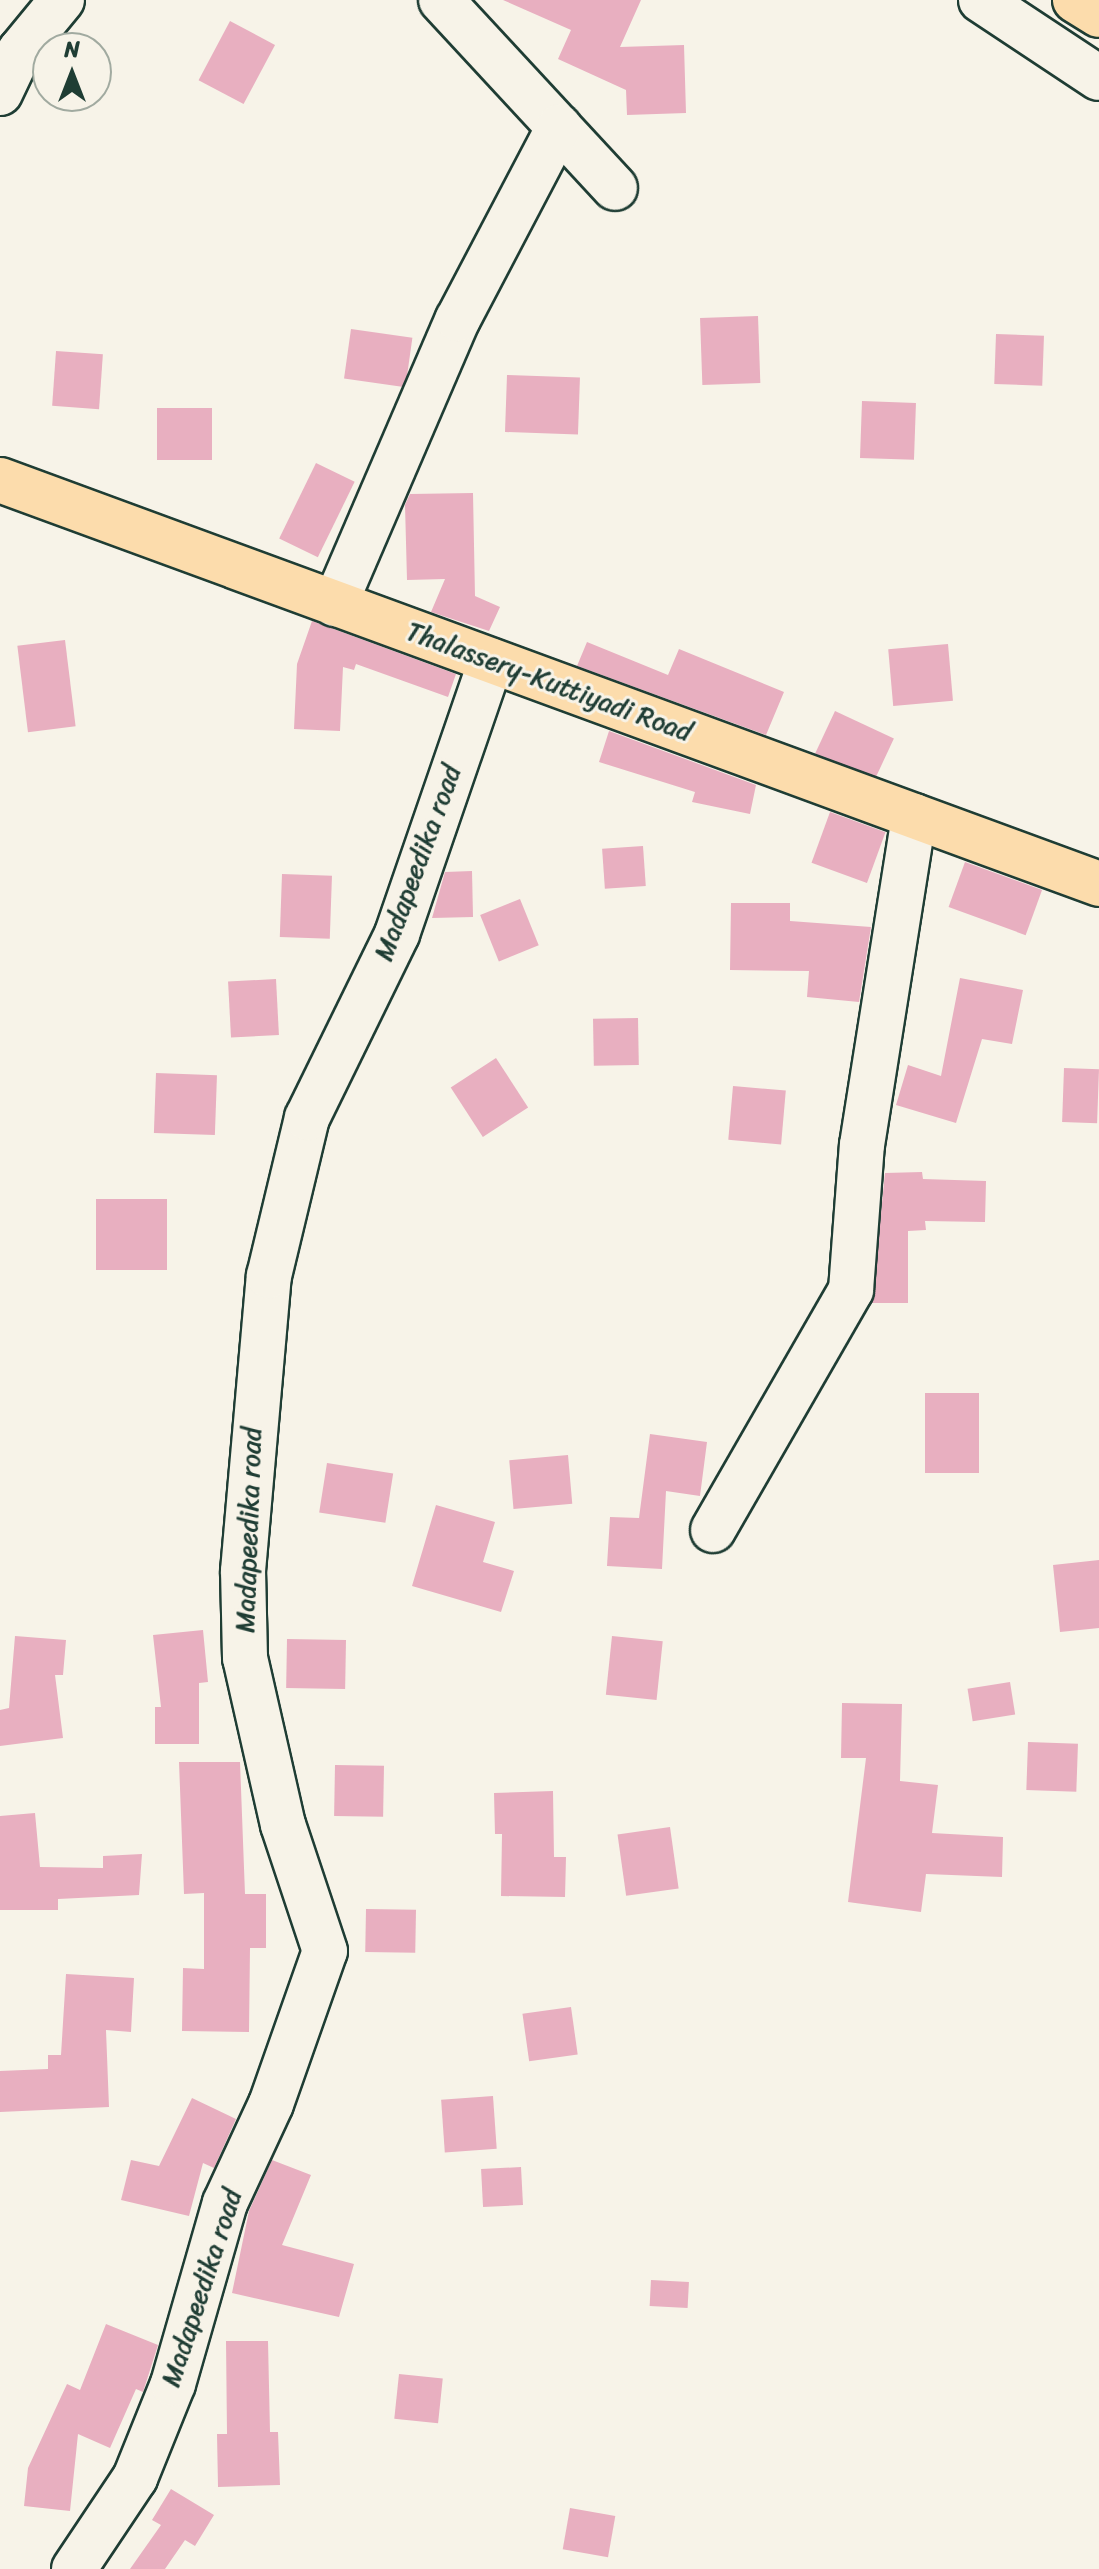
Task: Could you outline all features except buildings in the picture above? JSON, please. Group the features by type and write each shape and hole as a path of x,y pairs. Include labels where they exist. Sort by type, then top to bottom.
{"main road":[{"path":"1075,0 1099,15"},
{"name":"Thalassery-Kuttiyadi Road","path":"0,480 1099,884"}],"street":[{"path":"0,93 20,51 62,0"},
{"path":"441,0 615,188"},
{"path":"981,0 1099,78"},
{"path":"335,604 458,319 559,127"},
{"name":"Madapeedika road","path":"74,2569 135,2478 173,2384 225,2203 271,2104 325,1951 283,1825 245,1658 243,1571 269,1276 307,1118 397,934 491,661"},
{"path":"713,1530 851,1290 862,1145 914,816"}]}
